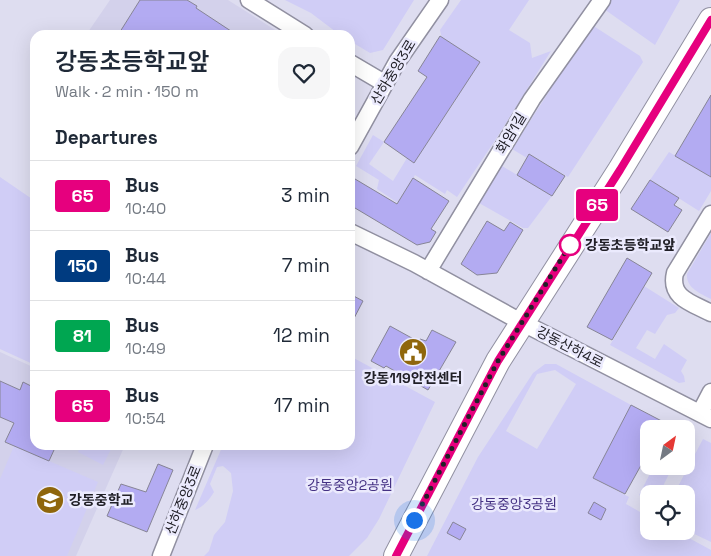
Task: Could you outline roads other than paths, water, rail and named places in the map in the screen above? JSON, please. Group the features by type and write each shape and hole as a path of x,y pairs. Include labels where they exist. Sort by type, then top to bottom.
{"main road":[{"path":"396,556 473,407 521,322 620,170 711,20"}],"street":[{"path":"249,0 297,30"},
{"name":"산하중앙3로","path":"355,138 384,84 440,0"},
{"name":"화암1길","path":"428,271 532,99 602,0"},
{"path":"355,66 384,84"},
{"path":"711,214 675,274 672,284 677,294 711,314"},
{"name":"강동산하4로","path":"355,234 706,416"},
{"path":"706,416 711,392"},
{"name":"산하중앙3로","path":"160,556 203,450"}],"place":[{"name":"강동초등학교앞","path":"570,245"},
{"name":"강동119안전센터","path":"413,352"},
{"name":"강동중학교","path":"50,500"}],"park label":[{"name":"강동중앙2공원","path":"350,485"},
{"name":"강동중앙3공원","path":"514,504"}]}
